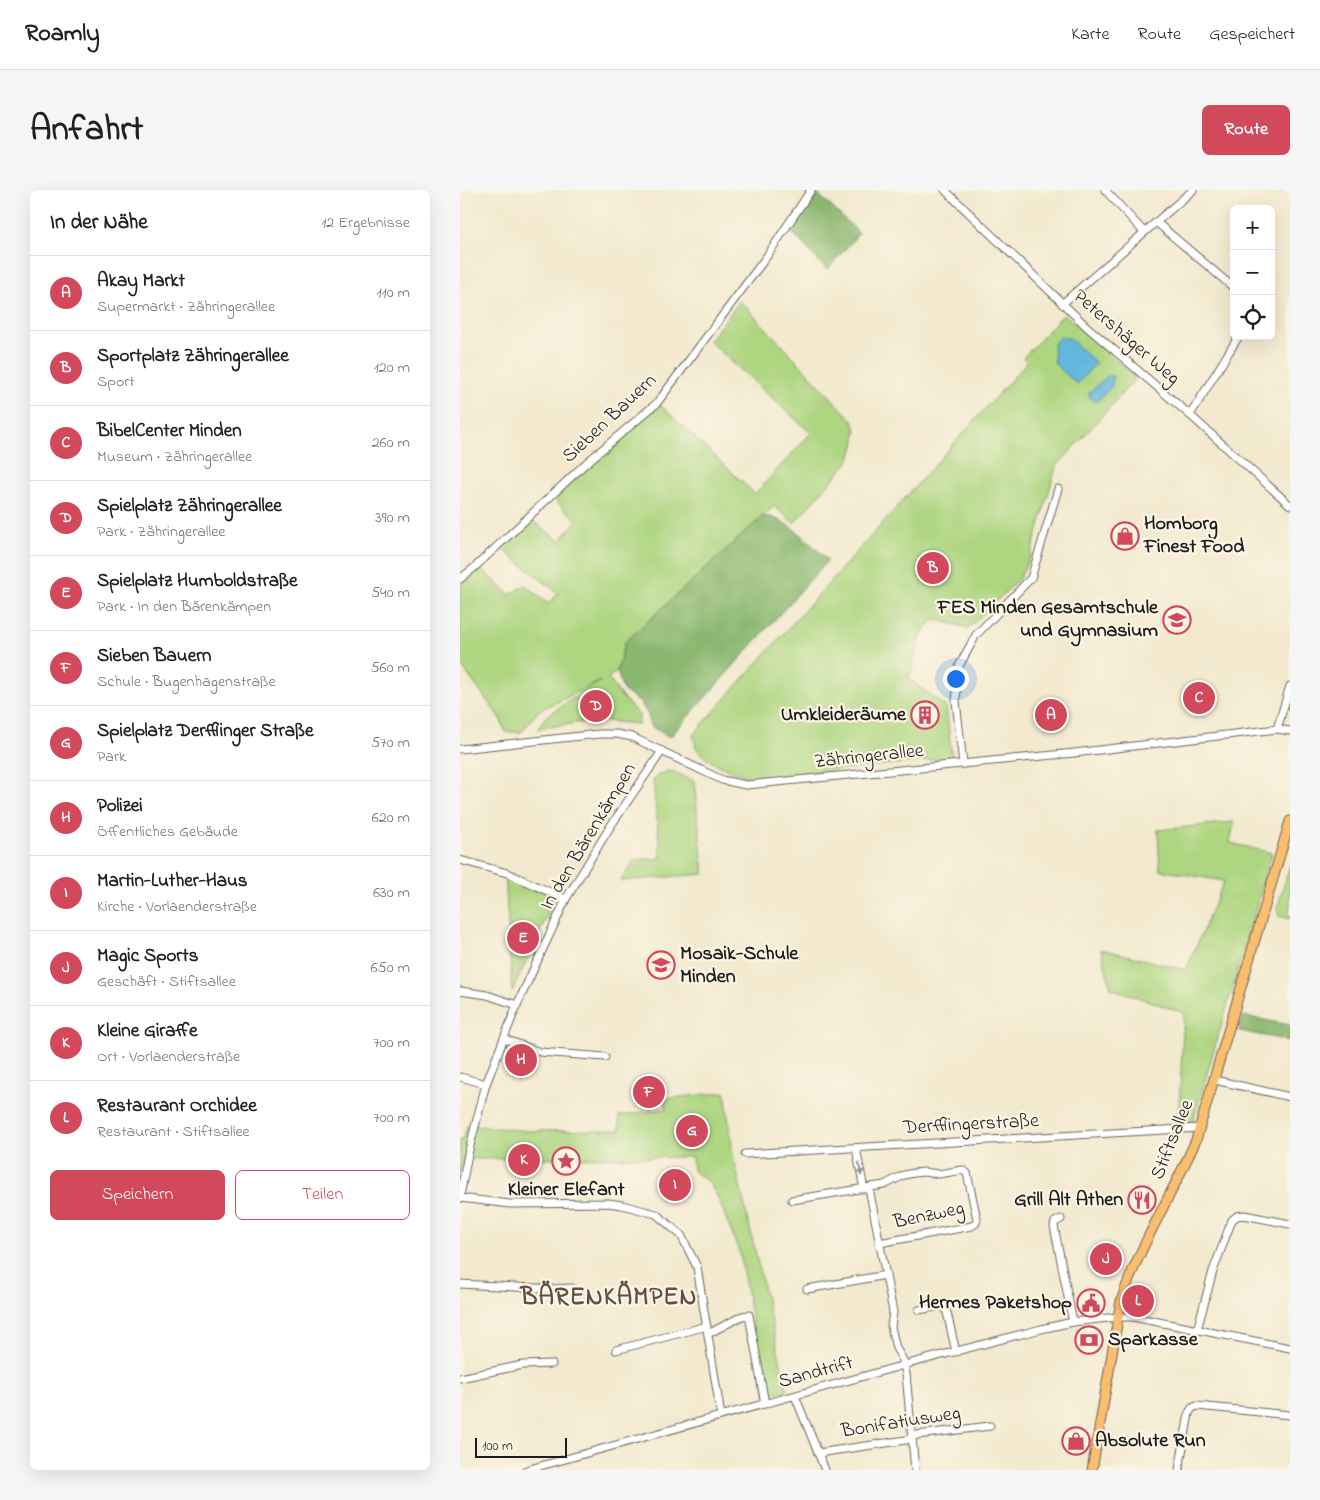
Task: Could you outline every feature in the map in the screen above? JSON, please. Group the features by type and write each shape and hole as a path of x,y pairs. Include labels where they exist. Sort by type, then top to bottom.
{"main road":[{"name":"Stiftsallee","path":"1092,1470 1117,1317 1129,1276 1145,1241 1185,1166 1200,1128 1290,821"}],"street":[{"name":"Sieben Bauern","path":"460,579 585,464 657,403 767,256 811,190"},
{"path":"1105,190 1144,232"},
{"path":"1062,304 1193,190"},
{"name":"Petershäger Weg","path":"948,191 1062,304 1290,505"},
{"path":"1156,222 1230,285"},
{"path":"1190,415 1237,340"},
{"path":"963,764 956,701 958,666 976,636 1031,578 1058,489"},
{"path":"1277,729 1290,686"},
{"name":"Zähringerallee","path":"460,749 599,734 617,734 632,737 662,750 722,780 746,785 963,764 1277,729 1290,731"},
{"name":"In den Bärenkämpen","path":"460,1197 468,1154 486,1084 517,1005 566,900 610,826 662,750"},
{"path":"460,860 507,872 566,900"},
{"path":"460,991 486,995 517,1005"},
{"path":"504,1039 540,1052 605,1057"},
{"path":"460,1078 486,1084"},
{"path":"1215,1080 1290,1097"},
{"name":"Derfflingerstraße","path":"745,1154 1200,1128"},
{"path":"856,1148 886,1275 893,1312 891,1327 896,1348 904,1365 909,1397 915,1470"},
{"name":"Benzweg","path":"792,1200 889,1184 904,1175 914,1173 939,1174 962,1170 967,1173 977,1219 976,1223 972,1226 879,1243"},
{"path":"460,1197 510,1204 608,1203 656,1214 681,1235 697,1267 721,1416"},
{"path":"1197,1330 1213,1271 1232,1220 1237,1216 1244,1215 1290,1224"},
{"path":"1061,1219 1055,1222 1054,1226 1072,1322"},
{"path":"807,1289 886,1275"},
{"path":"460,1284 553,1289 572,1288"},
{"path":"919,1310 942,1305 946,1308 956,1352"},
{"path":"616,1350 707,1330 749,1315 765,1404"},
{"name":"Sandtrift","path":"526,1470 552,1467 721,1416 904,1365 1072,1322 1133,1317 1290,1348"},
{"path":"460,1378 523,1365 552,1364"},
{"path":"795,1396 825,1470"},
{"path":"1179,1470 1190,1409 1197,1406 1290,1415"},
{"name":"Bonifatiusweg","path":"818,1453 906,1440 913,1436 990,1426"}],"green space":[{"path":"818,194 859,233 827,270 791,231"},
{"path":"740,301 853,421 856,431 849,461 794,523 774,506 625,642 617,671 608,678 639,715 639,724 595,720 538,729 546,716 601,681 538,711 522,732 506,732 499,717 460,664 460,584 481,569 510,595 525,585 549,604 558,593 501,548 531,520 560,541 577,520 553,499 659,404 755,494 811,433 709,341"},
{"path":"1064,314 1136,378 1056,467 1030,558 1019,579 968,628 934,619 922,633 909,679 946,707 952,758 752,778 721,767 706,758 696,747 693,735 1027,362 1023,358"},
{"path":"763,516 781,521 790,526 828,560 670,737 650,726 648,715 641,703 623,690 617,671 625,642"},
{"path":"668,771 694,781 704,874 621,881 634,860 661,858 653,781 658,775"},
{"path":"1234,822 1230,843 1272,853 1192,1125 1178,1126 1184,1013 1111,988 1101,949 1186,970 1224,881 1160,870 1158,830"},
{"path":"1290,865 1290,907 1288,914 1290,919 1279,916 1277,909"},
{"path":"505,873 551,896 554,901 512,992"},
{"path":"1243,1016 1290,1025 1290,1041 1239,1031"},
{"path":"725,1092 733,1155 787,1390 765,1395 740,1254 718,1198 709,1182 693,1171 692,1157 463,1159 460,1176 460,1139 463,1139 467,1125 528,1131 620,1130 619,1116 666,1109 665,1099"}],"water":[{"path":"1060,337 1069,338 1096,363 1077,384 1055,364 1053,345"},
{"path":"1109,375 1114,379 1111,383 1113,385 1097,402 1090,398 1089,393"}],"place":[{"name":"Homborg Finest Food","path":"1125,536"},
{"name":"Sportplatz Zähringerallee","path":"933,568"},
{"name":"FES Minden Gesamtschule und Gymnasium","path":"1177,620"},
{"name":"BibelCenter Minden","path":"1199,698"},
{"name":"Spielplatz Zähringerallee","path":"596,706"},
{"name":"Umkleideräume","path":"925,715"},
{"name":"Akay Markt","path":"1051,715"},
{"name":"Spielplatz Humboldstraße","path":"523,938"},
{"name":"Mosaik-Schule Minden","path":"661,965"},
{"name":"Polizei","path":"521,1060"},
{"name":"Sieben Bauern","path":"649,1092"},
{"name":"Spielplatz Derfflinger Straße","path":"692,1131"},
{"name":"Kleine Giraffe","path":"524,1160"},
{"name":"Kleiner Elefant","path":"566,1161"},
{"name":"Martin-Luther-Haus","path":"675,1185"},
{"name":"Grill Alt Athen","path":"1142,1200"},
{"name":"Magic Sports","path":"1106,1259"},
{"name":"Restaurant Orchidee","path":"1138,1301"},
{"name":"Hermes Paketshop","path":"1091,1303"},
{"name":"Sparkasse","path":"1089,1340"},
{"name":"Absolute Run","path":"1076,1441"}],"district":[{"name":"BÄRENKÄMPEN","path":"609,1298"}]}
